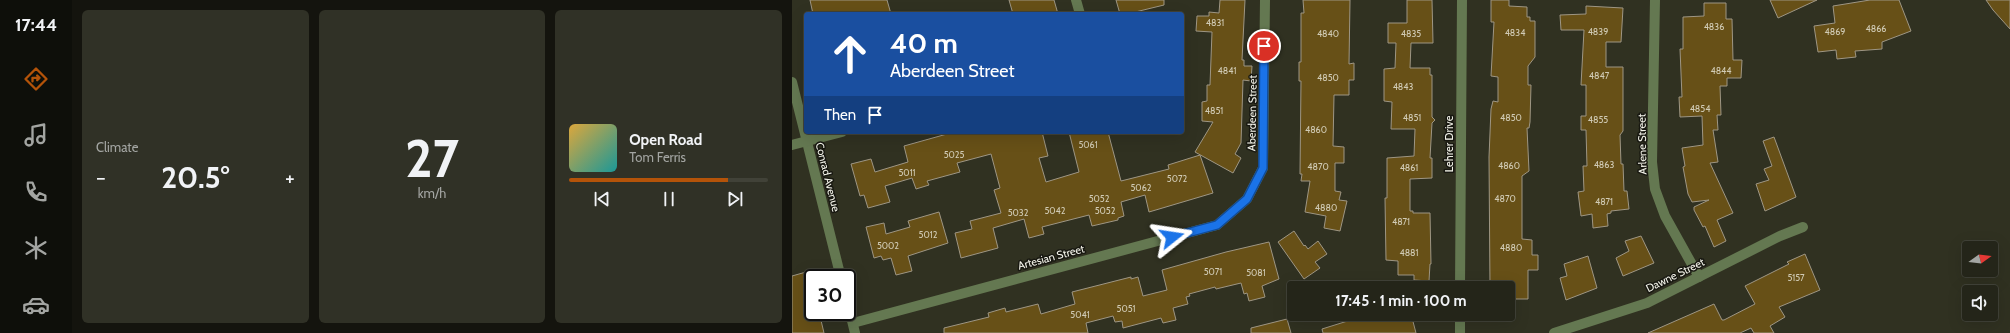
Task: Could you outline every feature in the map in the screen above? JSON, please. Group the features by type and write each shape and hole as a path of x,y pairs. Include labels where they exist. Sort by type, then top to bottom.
{"street":[{"path":"1076,0 1079,12"},
{"name":"Aberdeen Street","path":"1247,199 1263,168 1265,0"},
{"name":"Lehrer Drive","path":"1460,281 1462,0"},
{"name":"Arlene Street","path":"1654,0 1652,162 1655,190 1665,216 1699,277"},
{"name":"Conrad Avenue","path":"792,82 804,133"},
{"name":"Conrad Avenue","path":"804,134 839,269"},
{"path":"792,146 835,134"},
{"name":"Artesian Street","path":"853,323 1217,225 1247,199"},
{"name":"Dawne Street","path":"1554,333 1647,303 1780,236 1803,227"},
{"path":"1460,321 1460,333"},
{"path":"853,323 855,333"}],"building":[{"path":"810,0 887,0 890,12 813,12"},
{"path":"1009,0 1054,0 1057,12 1012,12"},
{"path":"1116,0 1164,0 1164,5 1135,12 1119,12"},
{"path":"1220,0 1245,0 1242,60 1244,60 1244,66 1252,66 1251,81 1243,80 1241,143 1235,154 1241,158 1233,173 1195,152 1213,122 1202,121 1202,102 1207,101 1207,85 1210,85 1212,32 1196,31 1197,16 1209,16 1209,12 1219,13"},
{"path":"1303,0 1350,0 1349,64 1354,63 1354,80 1349,80 1349,95 1334,95 1333,146 1344,147 1344,163 1335,163 1335,191 1341,192 1339,200 1347,201 1340,231 1324,228 1326,216 1305,212 1310,181 1301,181 1302,174 1300,174 1301,81 1299,81 1299,62 1301,62 1301,13 1304,13"},
{"path":"1407,0 1432,0 1433,43 1411,43 1410,68 1430,68 1430,75 1432,75 1432,117 1435,120 1432,123 1430,158 1432,158 1432,178 1410,179 1410,211 1413,211 1413,213 1430,213 1431,264 1429,281 1414,280 1414,275 1398,275 1398,261 1386,260 1385,198 1387,198 1387,158 1414,156 1415,129 1391,129 1392,102 1384,101 1384,69 1395,68 1396,43 1388,43 1388,23 1407,23"},
{"path":"1491,0 1509,0 1509,6 1527,7 1527,17 1530,17 1530,21 1535,21 1535,57 1528,66 1528,85 1531,85 1530,122 1529,128 1527,128 1529,171 1522,176 1522,239 1532,240 1532,255 1538,255 1538,270 1528,270 1528,299 1515,299 1515,281 1490,281 1489,157 1491,109 1493,101 1498,102 1498,77 1491,76 1494,22 1491,22"},
{"path":"1770,0 1817,0 1778,18"},
{"path":"1870,0 1899,0 1911,31 1882,42 1882,49 1855,51 1856,57 1837,59 1836,50 1818,52 1814,26 1835,23 1833,6"},
{"path":"1986,0 2010,0 2010,29 1993,10"},
{"path":"1704,3 1726,3 1726,19 1732,19 1733,60 1742,60 1741,78 1727,78 1727,86 1720,86 1721,115 1717,115 1718,130 1713,130 1718,162 1710,163 1733,213 1717,220 1726,241 1714,247 1705,226 1703,227 1694,210 1694,207 1709,200 1692,202 1688,194 1683,167 1685,166 1682,148 1703,145 1702,116 1680,117 1679,97 1682,97 1680,49 1683,49 1683,17 1704,16"},
{"path":"1586,6 1623,8 1621,42 1606,42 1606,67 1623,67 1623,131 1620,135 1621,164 1623,164 1624,191 1627,191 1629,209 1611,211 1611,213 1607,214 1608,226 1593,228 1592,214 1581,216 1578,192 1584,191 1583,166 1587,166 1586,130 1581,130 1581,116 1586,116 1586,85 1581,85 1584,30 1561,30 1560,15 1586,14"},
{"path":"947,134 1042,134 1048,156 1039,158 1046,182 1079,172 1070,134 1109,134 1121,181 1169,169 1168,165 1200,155 1213,193 1149,212 1145,195 1121,202 1124,216 1118,218 1118,220 1092,226 1089,215 1042,227 1044,234 1029,238 1024,219 993,228 998,248 961,258 955,233 972,229 970,221 1001,213 994,190 1000,188 991,154 957,163 960,172 927,181 929,185 916,189 912,178 885,186 890,202 868,208 864,195 860,196 851,164 871,159 875,172 908,162 904,146"},
{"path":"1774,137 1796,197 1765,211 1756,184 1769,180 1764,169 1772,166 1763,141"},
{"path":"939,212 948,243 908,256 912,271 896,275 891,258 883,260 881,256 874,258 866,227 884,223 886,234 910,227 908,221"},
{"path":"1294,231 1304,246 1305,245 1308,249 1318,241 1327,254 1315,262 1320,268 1304,279 1278,242"},
{"path":"1641,236 1654,263 1623,276 1616,258 1629,251 1625,241"},
{"path":"1269,242 1279,279 1262,286 1265,297 1249,301 1247,293 1244,294 1241,283 1216,289 1215,287 1189,294 1190,296 1186,297 1188,304 1173,308 1176,320 1163,323 1161,318 1123,328 1122,321 1115,322 1113,316 1086,323 1088,333 944,333 944,328 989,317 988,313 1005,308 1006,312 1038,304 1041,314 1075,304 1072,292 1131,277 1131,279 1138,277 1143,296 1167,290 1162,270 1226,252"},
{"path":"1805,254 1820,290 1779,307 1785,317 1770,326 1774,333 1754,333 1751,328 1740,333 1648,333 1714,304 1722,320 1724,320 1755,304 1745,286 1789,264 1787,262"},
{"path":"1588,256 1597,288 1566,300 1560,278 1567,276 1564,264"},
{"path":"804,273 804,321 821,321 824,333 792,333 792,276"},
{"path":"1287,319 1291,333 1251,333 1251,328"},
{"path":"1348,321 1413,321 1416,333 1323,333 1322,329"}],"route":[{"path":"1172,237 1217,225 1247,199 1263,168 1264,46"}]}
